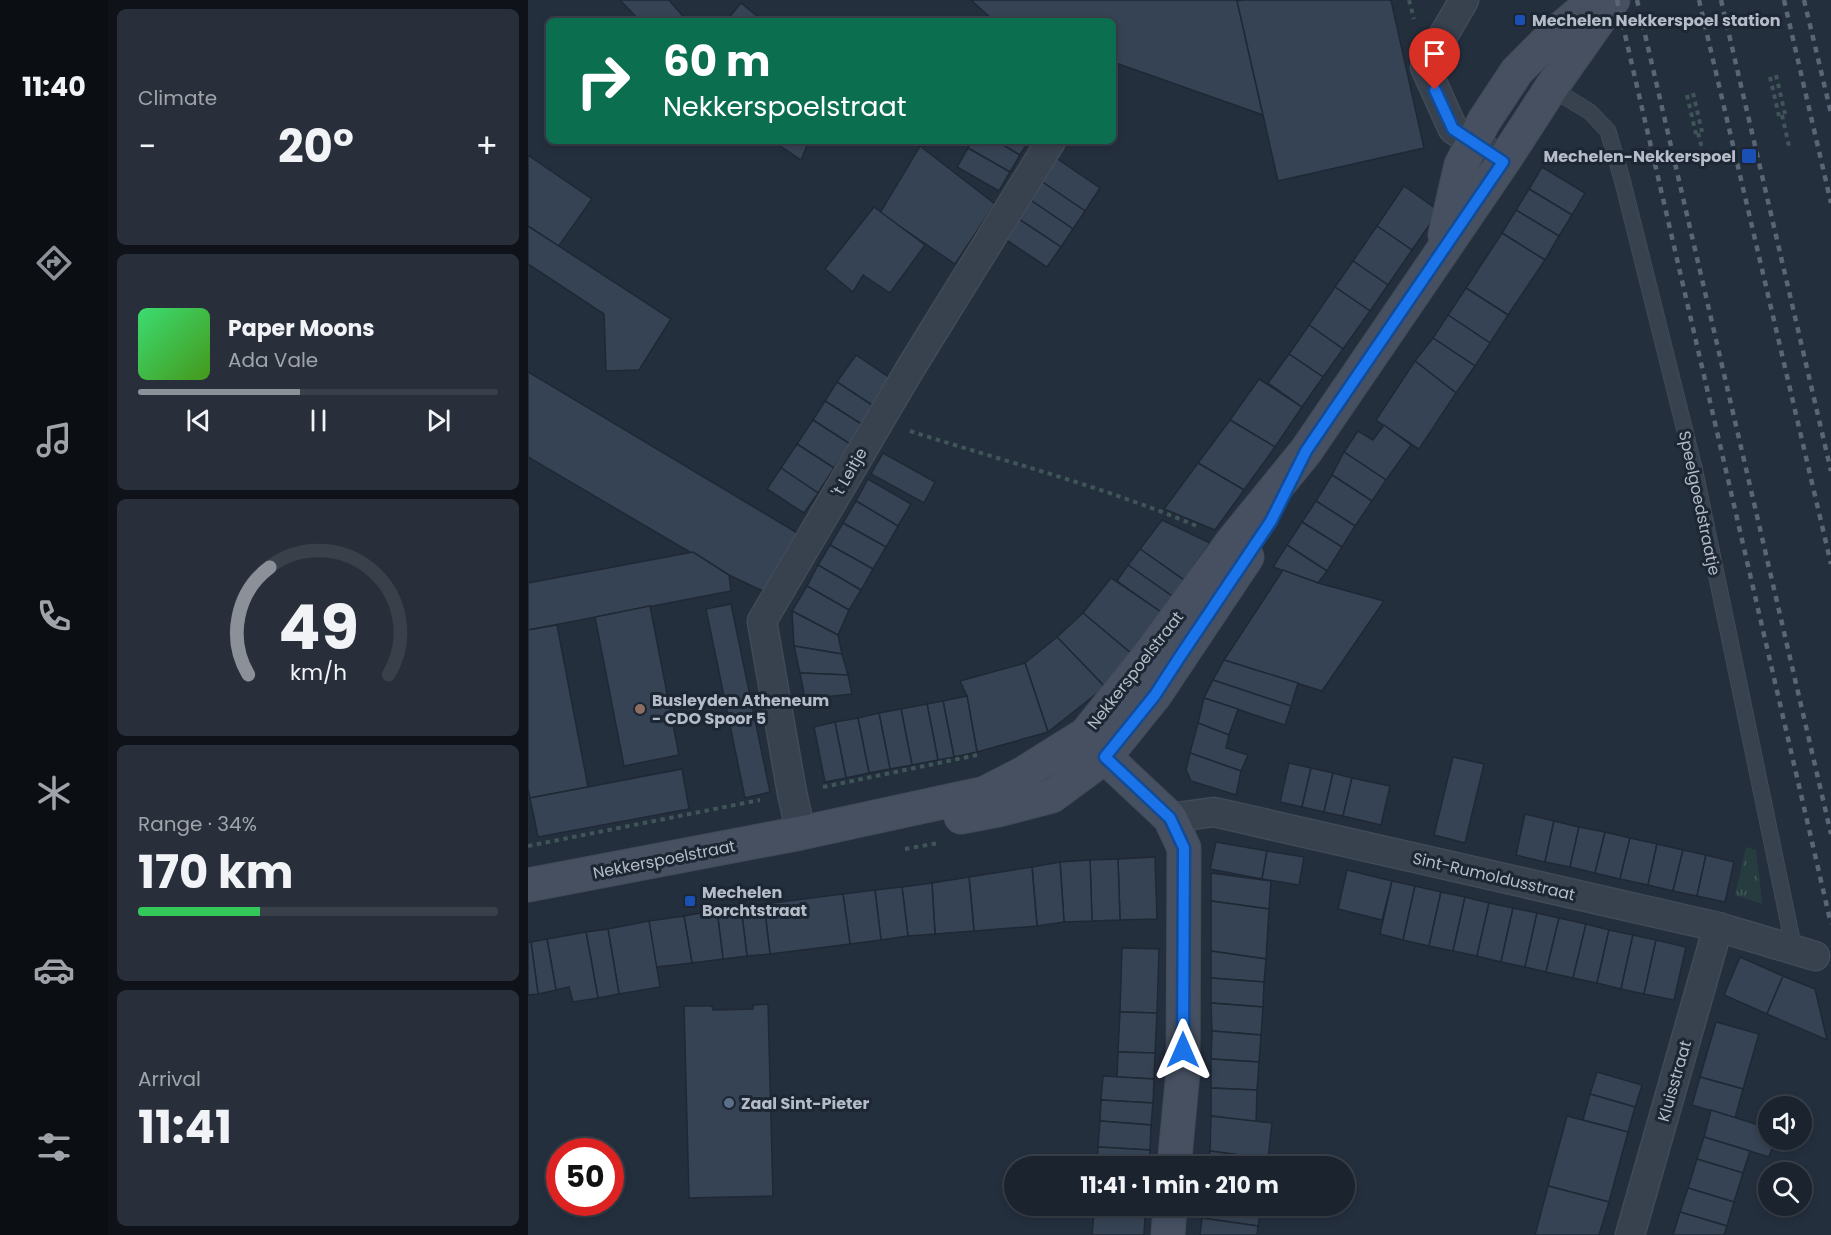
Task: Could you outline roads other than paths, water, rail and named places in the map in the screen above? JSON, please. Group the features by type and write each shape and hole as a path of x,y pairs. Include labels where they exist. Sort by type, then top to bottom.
{"main road":[{"name":"Nekkerspoelstraat","path":"1441,251 1461,165 1472,143 1517,71 1552,36 1595,0"},
{"name":"Nekkerspoelstraat","path":"1095,746 1147,658 1232,542 1306,451 1612,0"},
{"name":"Nekkerspoelstraat","path":"528,885 801,833 985,793 1024,773 1095,746 1155,695 1265,530 1306,451"},
{"path":"1095,746 1170,818 1184,848 1183,1072 1175,1156"},
{"path":"1168,1235 1169,1216"}],"street":[{"path":"1464,0 1425,67 1453,129 1503,162"},
{"name":"'t Leitje","path":"801,833 762,621 879,421 1049,144"},
{"name":"Sint-Rumoldusstraat","path":"1170,818 1214,812 1718,927 1804,953"},
{"name":"Kluisstraat","path":"1630,1235 1718,927"}],"lane":[{"name":"Speelgoedstraatje","path":"1551,88 1590,112 1608,131 1694,467 1804,953"}],"railway":[{"path":"1617,0 1831,924"},
{"path":"1637,0 1831,834"},
{"path":"1699,0 1831,564"},
{"path":"1721,0 1831,471"},
{"path":"1784,0 1831,203"},
{"path":"1804,0 1831,113"}],"place":[{"name":"Mechelen Nekkerspoel station","path":"1520,20"},
{"name":"Mechelen-Nekkerspoel","path":"1749,156"},
{"name":"Busleyden Atheneum - CDO Spoor 5","path":"640,709"},
{"name":"Mechelen Borchtstraat","path":"690,901"},
{"name":"Zaal Sint-Pieter","path":"729,1103"}]}
